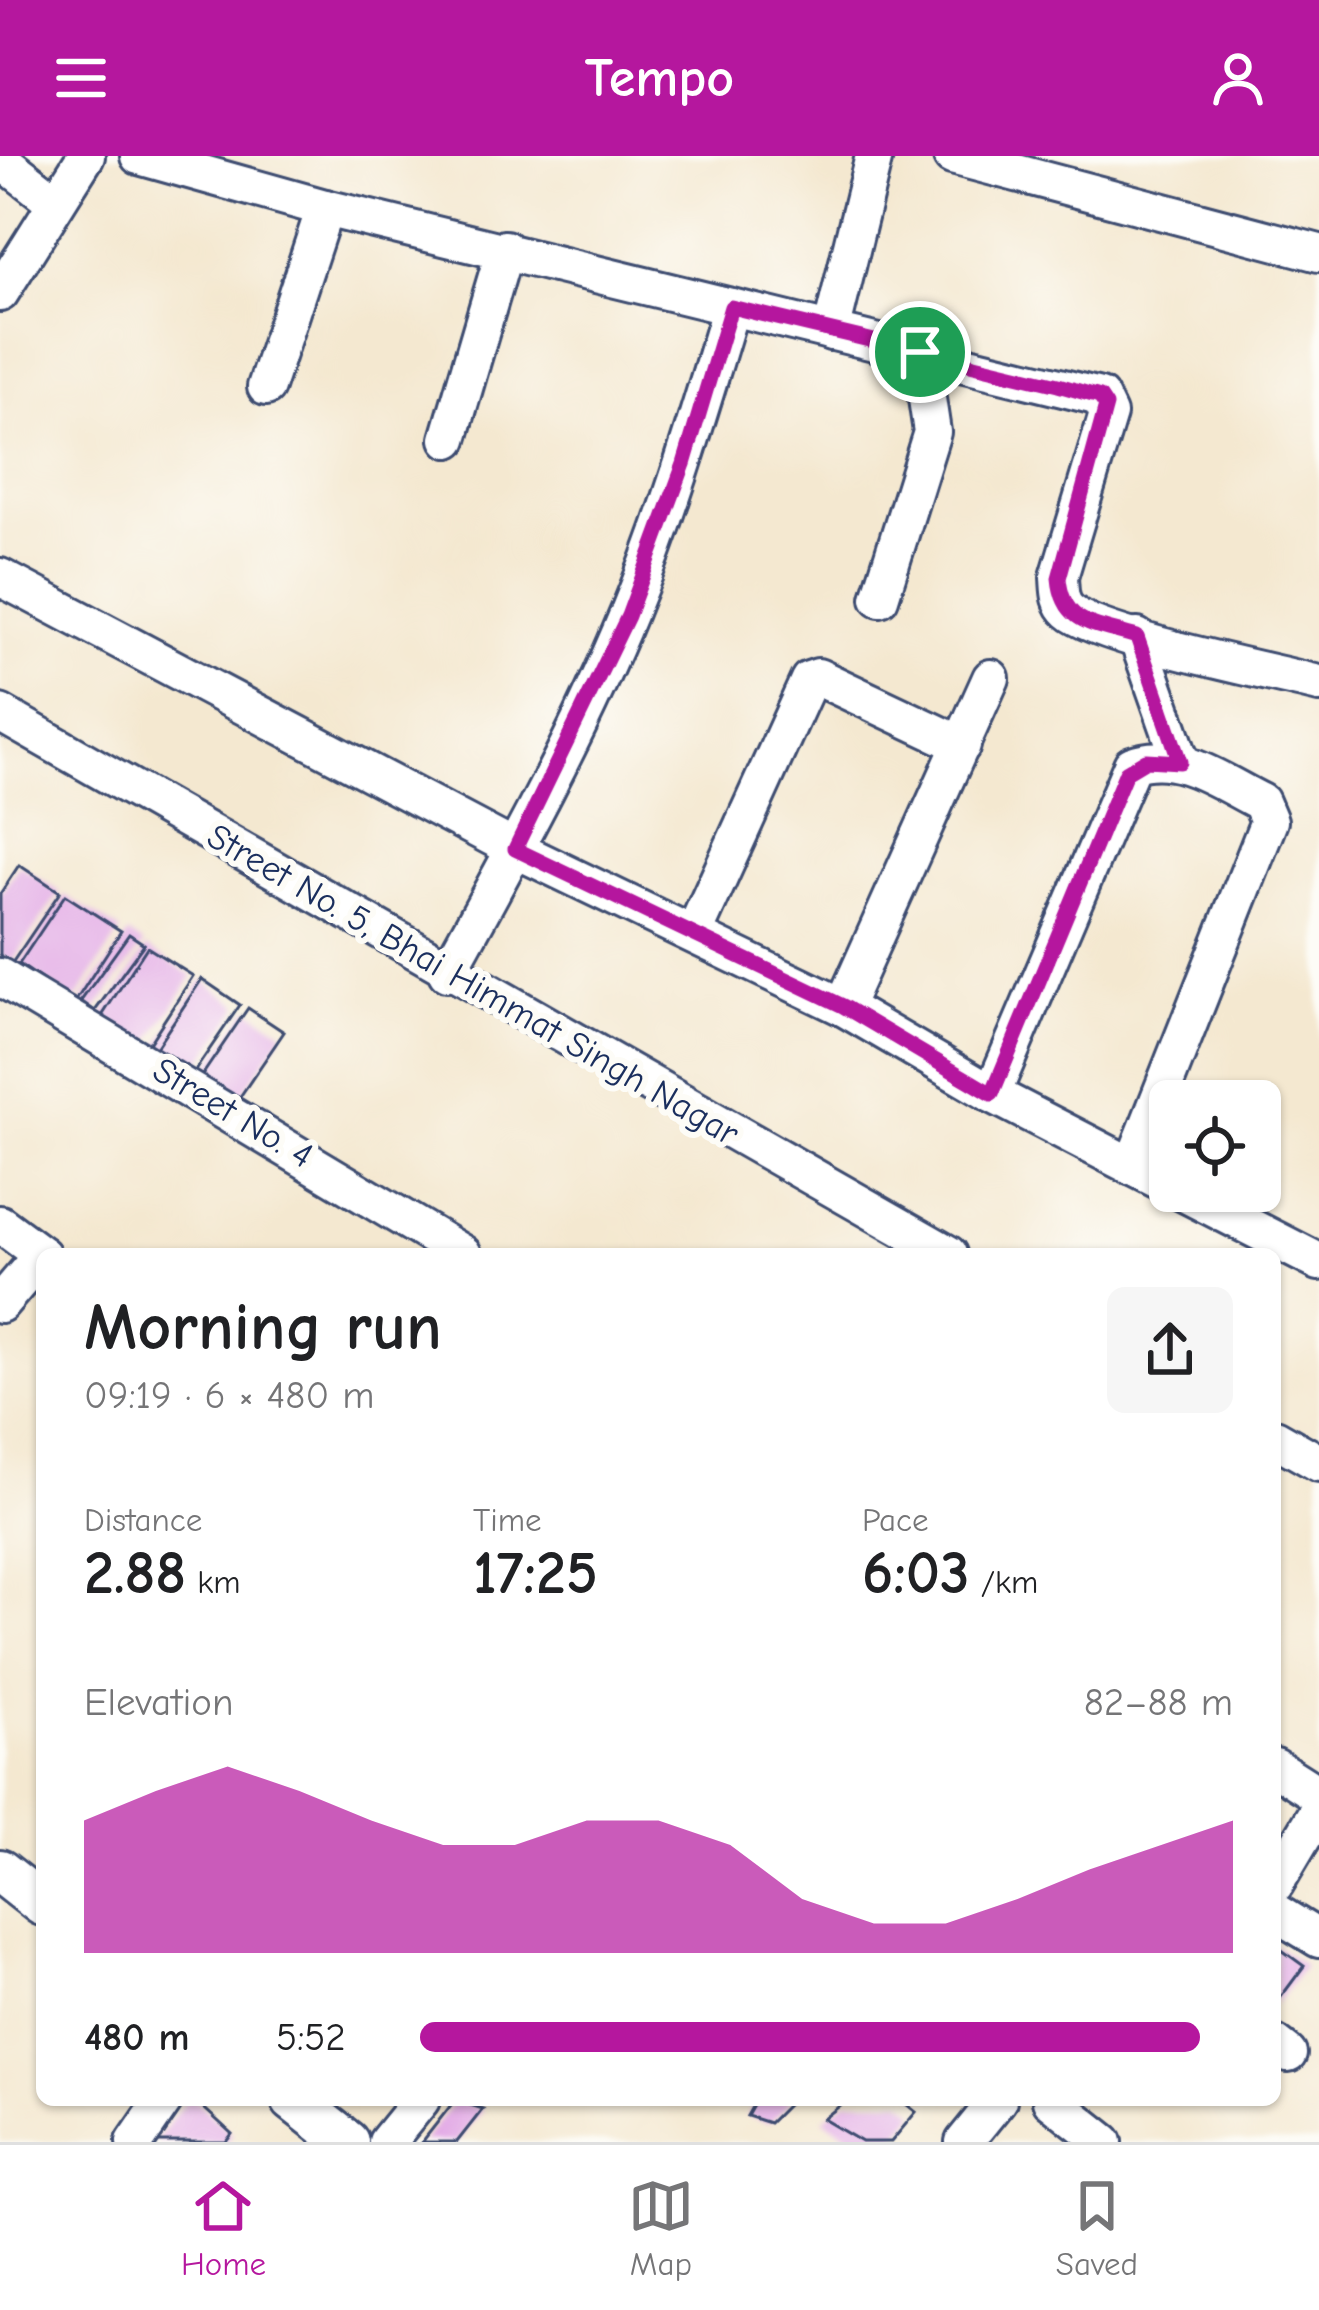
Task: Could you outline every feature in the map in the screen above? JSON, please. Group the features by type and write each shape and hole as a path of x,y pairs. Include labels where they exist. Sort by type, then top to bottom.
{"street":[{"path":"0,293 86,156"},
{"path":"140,156 325,208 1100,397 1108,414 1059,578 1061,603 1074,616 1137,637 1319,684"},
{"path":"831,332 874,156"},
{"path":"952,156 1319,253"},
{"path":"0,158 54,201"},
{"path":"266,387 325,208"},
{"path":"448,439 505,249"},
{"path":"447,973 515,849 636,594 684,464 731,307"},
{"path":"880,598 932,432 920,352"},
{"path":"0,577 515,849 843,1006 992,1094 1149,1176"},
{"path":"1137,637 1180,762"},
{"path":"694,933 809,680 818,676 962,745"},
{"path":"843,1006 991,678"},
{"name":"Street No. 5, Bhai Himmat Singh Nagar","path":"0,713 447,973 937,1248"},
{"path":"992,1094 1126,772 1146,760 1180,762 1261,802 1269,821 1132,1167"},
{"name":"Street No. 4","path":"0,976 453,1248"},
{"path":"1221,1212 1319,1262"},
{"path":"0,1224 36,1251"},
{"path":"0,1304 36,1262"},
{"path":"1281,1441 1319,1462"},
{"path":"1281,1771 1319,1795"},
{"path":"1281,1874 1319,1810"},
{"path":"2,1878 36,1900"},
{"path":"1281,1916 1319,1939"},
{"path":"134,2142 160,2106"},
{"path":"301,2106 347,2142"},
{"path":"387,2142 417,2106"},
{"path":"1059,2106 1105,2142"}],"building":[{"path":"19,865 60,892 12,963 0,955 0,894"},
{"path":"65,895 121,931 75,1002 19,964"},
{"path":"129,934 144,944 95,1011 81,1001"},
{"path":"147,947 193,976 148,1045 102,1016"},
{"path":"202,979 240,1005 192,1075 156,1048"},
{"path":"248,1008 284,1032 235,1104 199,1080"},
{"path":"1281,1949 1304,1966 1281,1997"},
{"path":"182,2106 202,2106 232,2134 226,2142 155,2142"},
{"path":"450,2106 483,2109 457,2142 422,2142"},
{"path":"753,2106 786,2106 769,2123 747,2116"},
{"path":"839,2106 908,2106 916,2112 891,2142 862,2142 823,2119"}],"route":[{"path":"731,307 920,352 1100,397 1106,406 1108,414 1059,578 1061,603 1074,616 1137,637 1180,762 1146,760 1126,772 992,1094 843,1006 515,849 628,616 684,464 731,307"}]}
